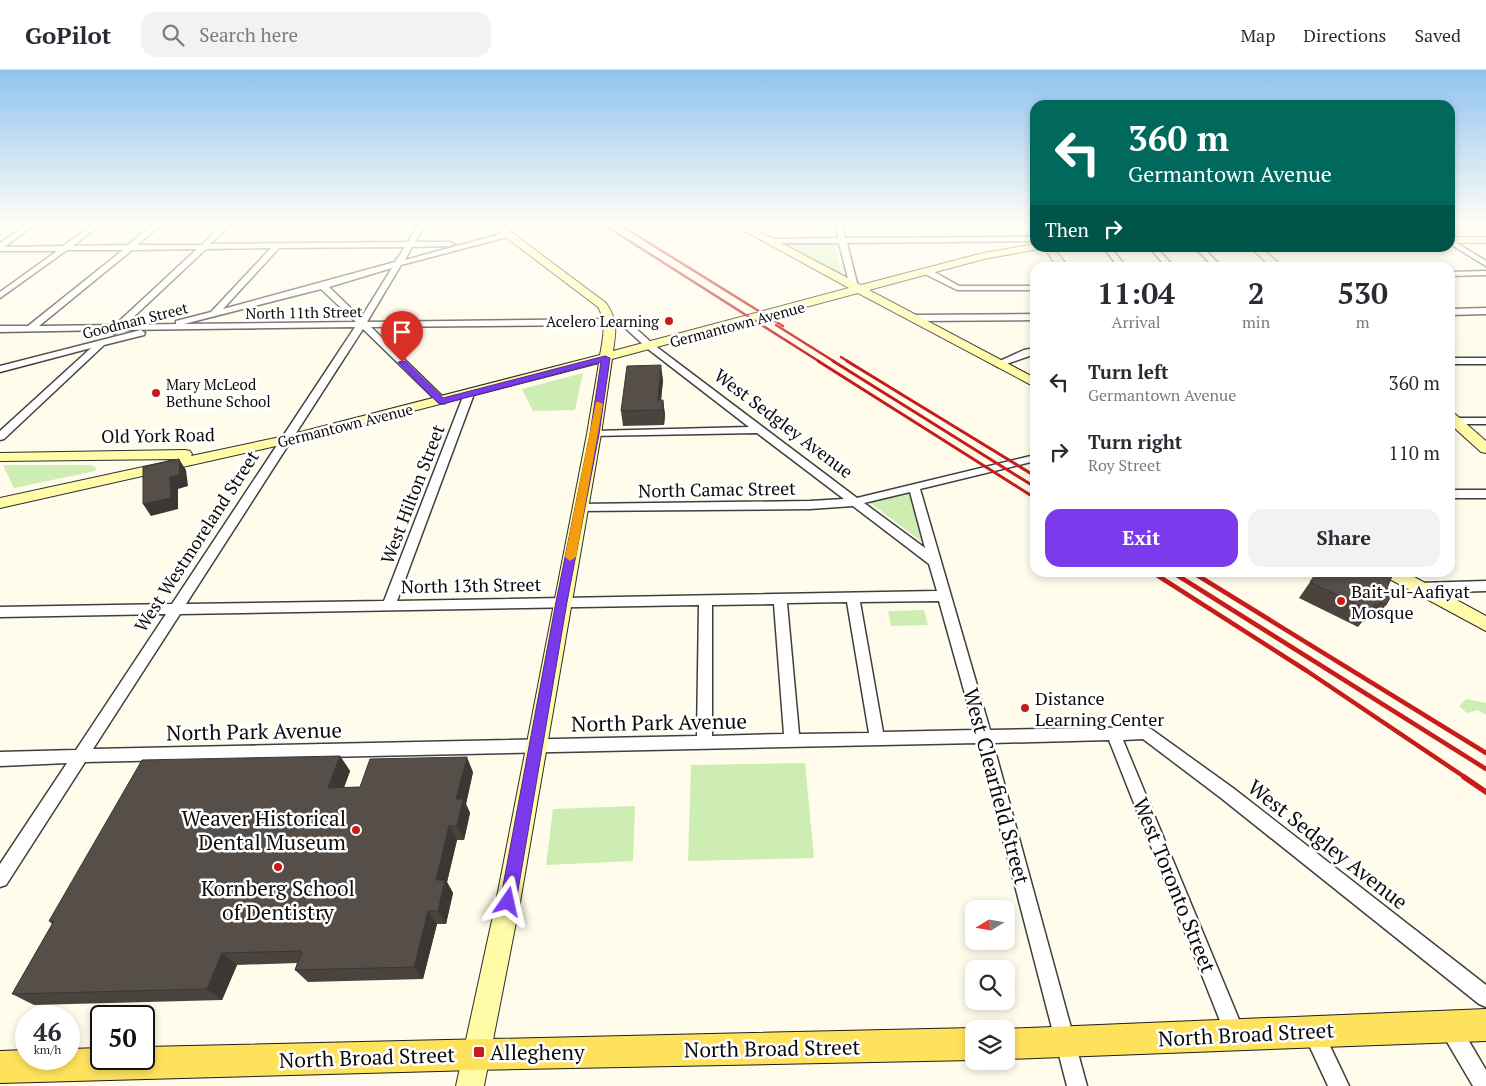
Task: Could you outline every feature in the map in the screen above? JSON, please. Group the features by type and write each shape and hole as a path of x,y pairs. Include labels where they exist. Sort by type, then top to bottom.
{"main road":[{"name":"West Sedgley Avenue","path":"555,270 602,305 608,318"},
{"path":"823,270 1030,380"},
{"name":"Germantown Avenue","path":"1,505 284,440 442,401 651,347 857,289 933,270"},
{"path":"470,1086 508,902 594,434 609,339 608,318"},
{"path":"1455,423 1486,449"},
{"name":"Old York Road","path":"0,457 230,452"},
{"name":"Old York Road","path":"87,456 106,464 106,480"},
{"path":"1399,577 1486,624"},
{"name":"North Broad Street","path":"1015,1043 1486,1024"},
{"name":"North Broad Street","path":"0,1067 476,1054 965,1044"}],"street":[{"path":"0,296 35,270"},
{"path":"30,329 102,270"},
{"path":"0,437 179,270"},
{"path":"214,314 254,270"},
{"name":"Goodman Street","path":"0,369 378,270"},
{"name":"West Westmoreland Street","path":"0,879 284,440 362,324 394,270"},
{"path":"851,270 857,289"},
{"path":"928,272 957,288 1030,288"},
{"path":"1455,274 1486,273"},
{"path":"323,286 442,401"},
{"path":"1455,312 1486,311"},
{"path":"913,318 1030,317"},
{"name":"North 11th Street","path":"0,329 160,328 608,318"},
{"name":"West Sedgley Avenue","path":"608,318 626,324 651,347 934,561"},
{"path":"998,364 1030,352"},
{"path":"1455,361 1486,361"},
{"name":"West Hilton Street","path":"388,606 469,394"},
{"path":"1455,420 1486,420"},
{"path":"594,434 759,430"},
{"name":"North Camac Street","path":"580,508 810,505 854,502 1030,459"},
{"name":"West Clearfield Street","path":"914,488 1077,1086"},
{"path":"1455,494 1486,494"},
{"path":"1419,588 1486,586"},
{"name":"North 13th Street","path":"0,612 943,596"},
{"path":"853,598 877,738"},
{"path":"780,599 792,740"},
{"path":"704,742 706,601"},
{"name":"West Sedgley Avenue","path":"1138,734 1146,734 1188,763 1486,996"},
{"name":"North Park Avenue","path":"0,760 80,756 1138,734"},
{"name":"West Toronto Street","path":"1114,735 1236,1035"},
{"path":"1448,1026 1484,1086"},
{"path":"1312,1030 1339,1086"}],"green space":[{"path":"832,270 841,270 842,276"},
{"path":"583,373 575,410 533,411 522,389"},
{"path":"3,465 91,465 97,468 95,471 14,488"},
{"path":"910,490 922,542 868,501"},
{"path":"924,610 928,625 891,626 888,611"},
{"path":"1466,699 1486,703 1486,715 1478,710 1467,713 1459,706"},
{"path":"805,763 814,858 688,861 691,765"},
{"path":"635,806 633,861 546,865 553,809"}],"building":[{"path":"661,365 658,400 663,400 663,410 621,411 627,366"},
{"path":"179,459 180,475 170,477 171,498 143,504 143,467"},
{"path":"1314,577 1392,577 1387,588 1394,591 1386,605 1380,602 1378,606 1375,604 1371,611 1310,582"},
{"name":"Kornberg School of Dentistry","path":"340,756 328,788 360,787 370,759 467,757 456,799 463,799 457,826 449,826 436,880 445,880 438,911 428,911 414,967 295,970 302,951 222,953 207,989 12,994 54,921 49,921 142,760"}],"railway":[{"path":"676,270 820,362"},
{"path":"693,270 783,326"},
{"path":"776,325 835,362"},
{"path":"841,357 849,362"},
{"path":"818,361 1030,495"},
{"path":"833,361 1030,484"},
{"path":"847,361 1030,473"},
{"path":"1160,577 1307,671 1466,778"},
{"path":"1180,577 1486,769"},
{"path":"1200,577 1486,753"},
{"path":"1464,777 1486,792"}],"slow traffic":[{"path":"570,557 599,404"}],"place":[{"name":"Acelero Learning","path":"669,321"},
{"name":"Mary McLeod Bethune School","path":"156,393"},
{"name":"Bait-ul-Aafiyat Mosque","path":"1341,601"},
{"name":"Distance Learning Center","path":"1025,708"},
{"name":"Weaver Historical Dental Museum","path":"356,830"},
{"name":"Kornberg School of Dentistry","path":"278,867"},
{"name":"Allegheny","path":"479,1052"}],"route":[{"path":"402,362 442,401 605,358 594,434 508,902"}]}
